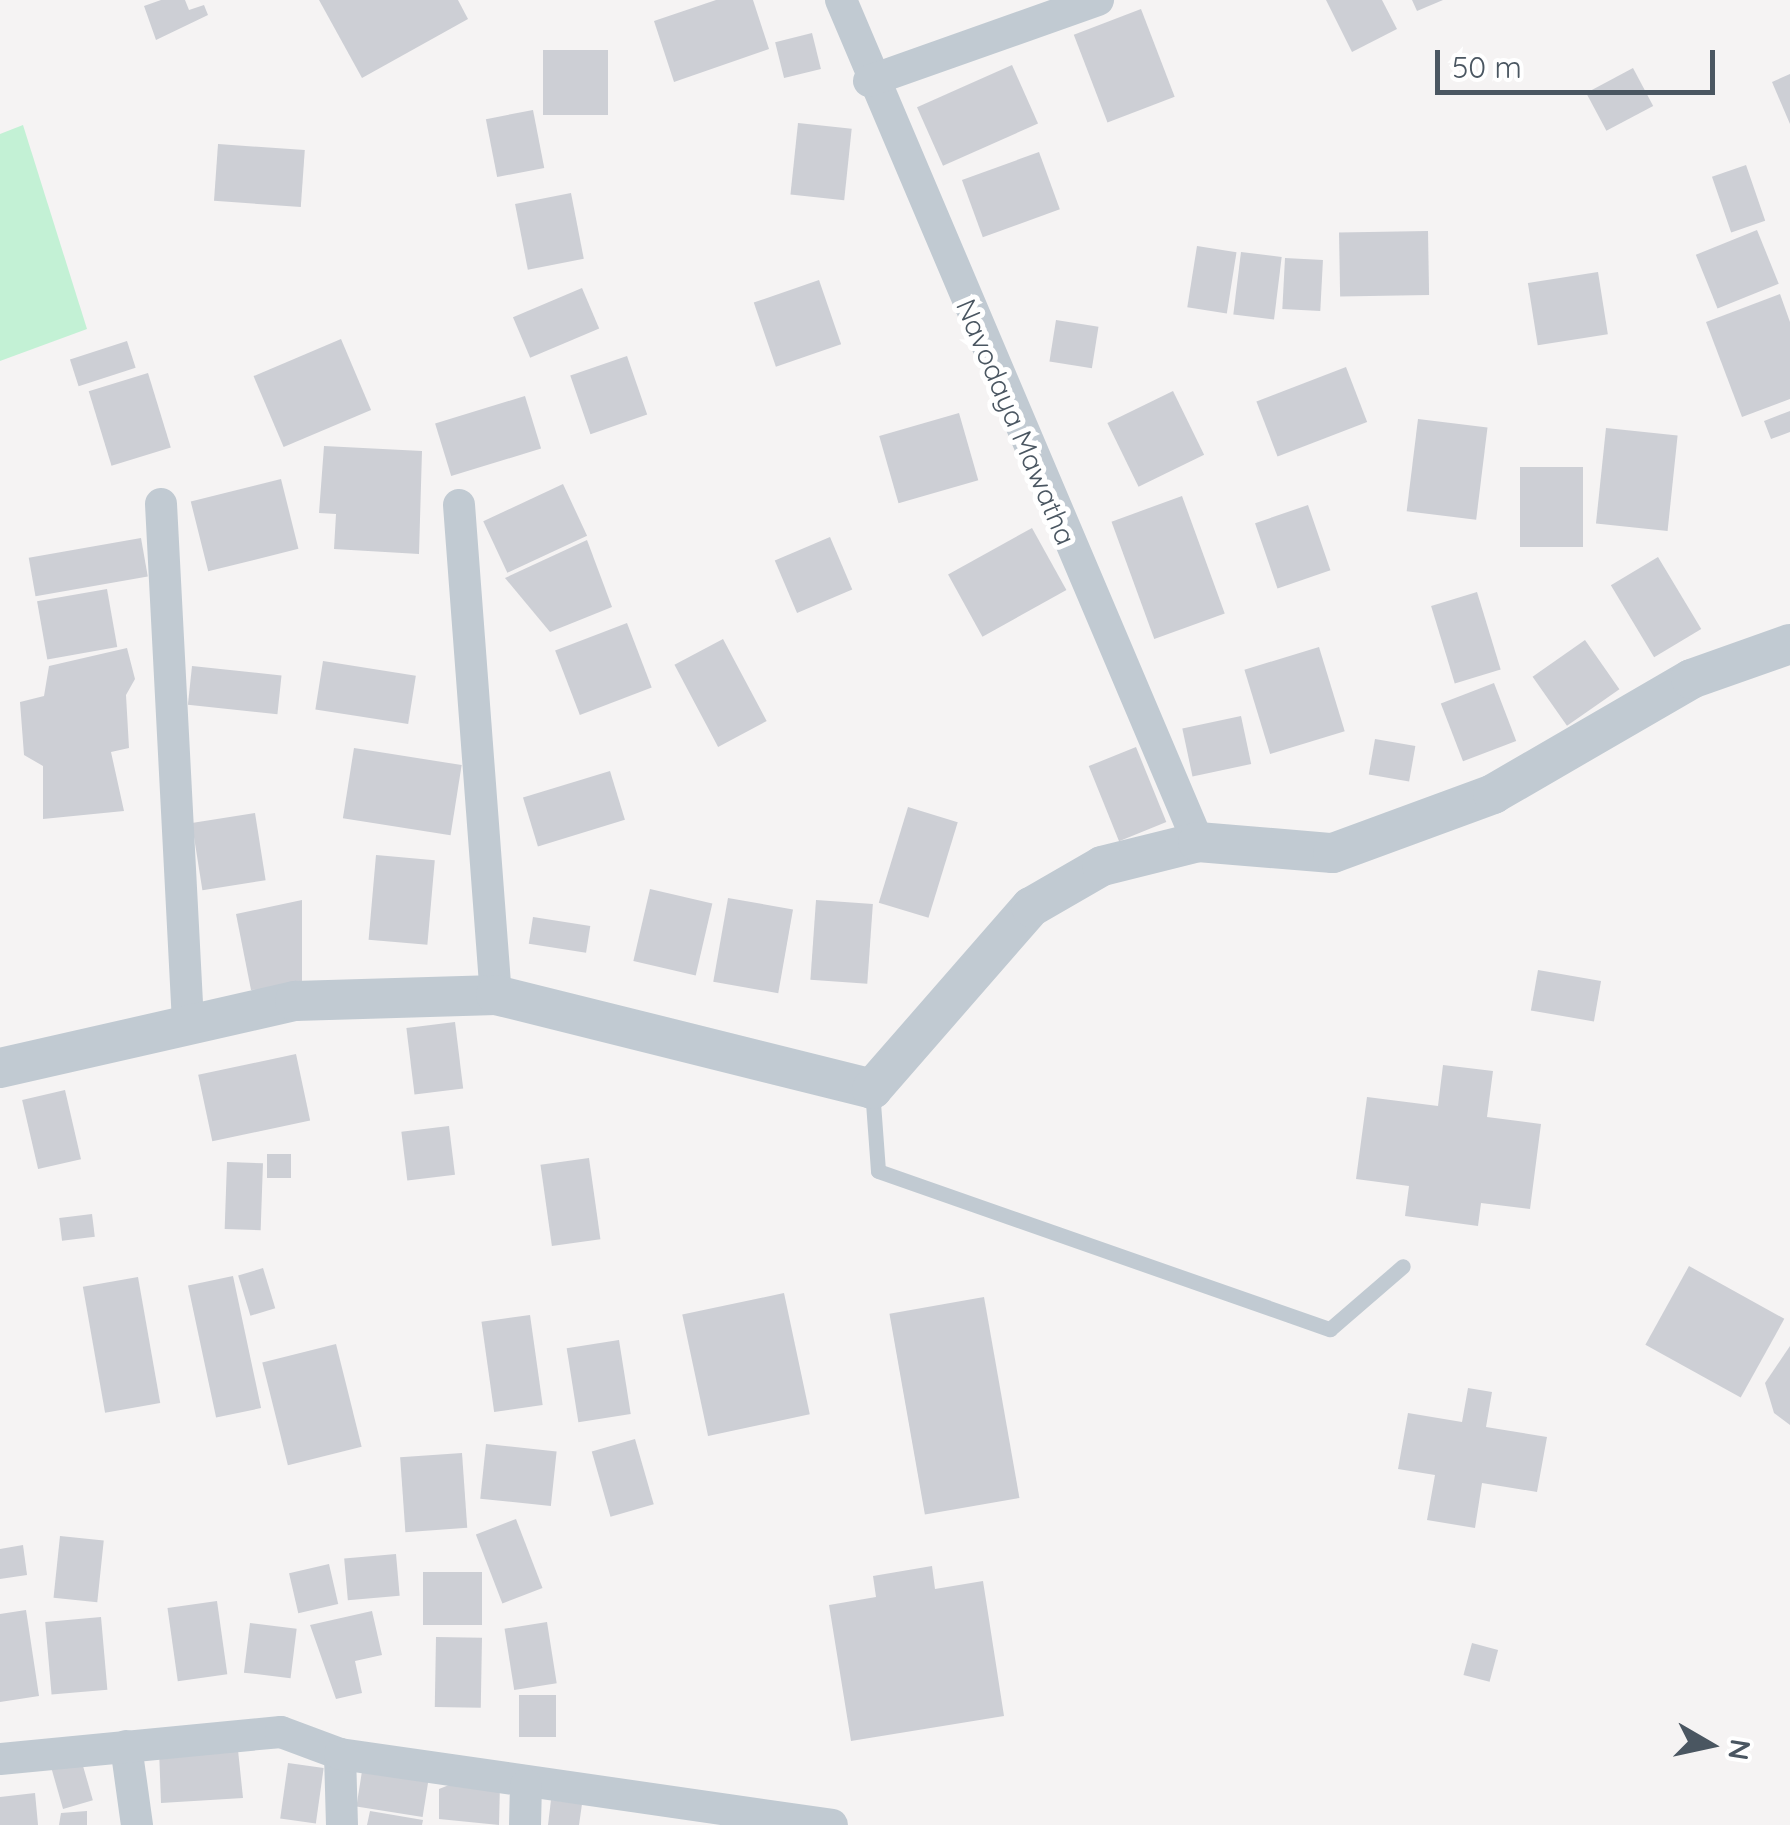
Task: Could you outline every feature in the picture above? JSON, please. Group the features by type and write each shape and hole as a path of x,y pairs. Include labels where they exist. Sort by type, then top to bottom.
{"street":[{"name":"Navodaya Mawatha","path":"841,0 869,81 1198,842"},
{"path":"869,81 1098,0"},
{"path":"161,504 188,1023"},
{"path":"459,505 496,995"},
{"path":"0,1068 296,1000 496,995 872,1089 1031,906 1102,866 1198,842 1334,853 1493,794 1690,679 1790,644"},
{"path":"0,1759 281,1732 340,1754 526,1785 604,1812 832,1825"},
{"path":"126,1746 137,1825"},
{"path":"340,1754 342,1825"},
{"path":"525,1825 526,1785"}],"lane":[{"path":"872,1089 878,1171 1330,1329 1403,1266"}],"green space":[{"path":"23,125 87,329 0,361 0,134"}],"building":[{"path":"161,0 185,0 189,10 204,5 208,15 156,40 144,6"},
{"path":"319,0 458,0 468,19 362,78"},
{"path":"716,0 753,0 769,49 674,82 654,21"},
{"path":"1326,0 1382,0 1397,29 1352,52"},
{"path":"1412,0 1443,0 1417,11"},
{"path":"1141,9 1175,97 1107,123 1074,35"},
{"path":"812,33 821,69 784,78 775,42"},
{"path":"543,50 608,50 608,115 543,115"},
{"path":"1012,65 1038,123 943,166 917,107"},
{"path":"1633,68 1653,106 1606,131 1586,93"},
{"path":"1790,74 1790,124 1772,82"},
{"path":"533,110 544,168 497,177 486,119"},
{"path":"798,123 852,129 844,200 790,195"},
{"path":"218,144 305,150 301,207 214,201"},
{"path":"1039,152 1060,209 983,237 962,180"},
{"path":"1746,165 1765,221 1731,233 1712,177"},
{"path":"571,193 584,259 528,270 515,204"},
{"path":"1757,230 1779,284 1718,309 1696,255"},
{"path":"1428,231 1429,295 1340,297 1339,233"},
{"path":"1197,246 1237,252 1227,313 1187,307"},
{"path":"1241,252 1282,257 1274,320 1233,315"},
{"path":"1285,258 1323,260 1320,311 1282,309"},
{"path":"1598,272 1608,334 1538,345 1528,283"},
{"path":"819,280 841,344 776,367 754,302"},
{"path":"582,288 599,329 530,358 513,317"},
{"path":"1780,294 1790,322 1790,399 1742,417 1706,322"},
{"path":"1056,320 1098,327 1092,368 1049,361"},
{"path":"341,339 371,410 284,447 254,376"},
{"path":"127,341 136,368 79,386 70,360"},
{"path":"627,356 647,415 590,434 570,376"},
{"path":"1346,367 1367,422 1278,456 1256,401"},
{"path":"148,373 171,448 112,466 89,391"},
{"path":"1173,391 1204,455 1139,487 1107,423"},
{"path":"525,396 541,449 451,476 435,423"},
{"path":"1790,411 1790,432 1771,439 1764,421"},
{"path":"959,413 978,480 899,503 879,436"},
{"path":"1418,419 1487,428 1476,520 1407,511"},
{"path":"1606,428 1678,436 1668,531 1596,523"},
{"path":"324,446 422,451 419,554 334,549 336,514 319,513"},
{"path":"1520,467 1583,467 1583,547 1520,547"},
{"path":"281,479 298,549 208,571 191,501"},
{"path":"563,484 587,536 507,573 483,521"},
{"path":"1182,496 1225,613 1154,639 1112,522"},
{"path":"1308,505 1330,570 1278,588 1255,523"},
{"path":"1032,528 1066,590 982,637 948,575"},
{"path":"830,537 852,589 797,613 775,560"},
{"path":"141,538 148,576 36,596 29,558"},
{"path":"587,540 612,607 550,632 505,578"},
{"path":"1658,557 1701,629 1654,657 1611,585"},
{"path":"107,589 117,647 47,659 37,601"},
{"path":"1477,592 1501,669 1455,683 1431,606"},
{"path":"627,623 652,687 580,715 555,651"},
{"path":"723,639 767,721 718,747 674,665"},
{"path":"1585,640 1619,689 1567,726 1533,677"},
{"path":"1319,647 1345,731 1270,754 1244,670"},
{"path":"127,648 135,679 126,695 129,748 111,752 124,811 43,819 43,766 24,755 20,702 44,696 49,666"},
{"path":"323,661 416,676 408,724 315,709"},
{"path":"192,666 282,675 277,714 188,705"},
{"path":"1494,683 1516,741 1463,761 1441,703"},
{"path":"1241,716 1251,764 1192,776 1182,728"},
{"path":"1375,739 1415,746 1409,782 1369,774"},
{"path":"1136,747 1166,822 1119,841 1089,766"},
{"path":"354,748 462,765 451,835 343,818"},
{"path":"610,771 625,820 538,846 523,798"},
{"path":"908,807 958,822 928,918 879,903"},
{"path":"255,813 266,880 202,890 192,823"},
{"path":"376,855 435,860 427,945 369,940"},
{"path":"650,889 712,903 696,976 633,961"},
{"path":"728,898 793,909 778,993 713,982"},
{"path":"302,900 302,988 251,990 236,914"},
{"path":"816,900 873,904 867,984 810,980"},
{"path":"533,917 590,926 586,953 529,944"},
{"path":"1538,970 1601,981 1594,1021 1531,1010"},
{"path":"455,1022 463,1089 415,1094 406,1028"},
{"path":"296,1054 310,1121 212,1141 198,1075"},
{"path":"1443,1065 1493,1071 1487,1117 1541,1124 1530,1209 1481,1203 1478,1226 1405,1216 1409,1186 1356,1179 1367,1097 1438,1106"},
{"path":"65,1090 81,1159 38,1169 22,1100"},
{"path":"449,1126 455,1175 407,1180 401,1132"},
{"path":"267,1154 291,1154 291,1178 267,1178"},
{"path":"589,1158 600,1239 552,1246 540,1165"},
{"path":"227,1162 263,1163 261,1230 225,1229"},
{"path":"92,1214 95,1237 62,1241 59,1218"},
{"path":"1689,1266 1784,1319 1741,1398 1645,1345"},
{"path":"263,1268 275,1308 250,1316 238,1276"},
{"path":"233,1276 261,1408 216,1418 188,1286"},
{"path":"138,1277 160,1403 105,1413 83,1287"},
{"path":"784,1293 810,1414 708,1436 682,1315"},
{"path":"984,1297 1019,1498 925,1515 889,1314"},
{"path":"530,1315 543,1405 494,1412 481,1322"},
{"path":"619,1340 631,1414 578,1422 567,1348"},
{"path":"336,1344 362,1447 288,1465 262,1362"},
{"path":"1790,1346 1790,1425 1774,1413 1765,1383"},
{"path":"1468,1388 1492,1392 1486,1427 1547,1437 1537,1492 1482,1483 1475,1528 1427,1520 1435,1475 1398,1469 1408,1413 1462,1422"},
{"path":"635,1439 654,1504 610,1517 592,1451"},
{"path":"486,1444 557,1451 551,1506 480,1499"},
{"path":"462,1453 467,1528 405,1532 400,1457"},
{"path":"516,1519 543,1588 502,1603 476,1534"},
{"path":"60,1536 104,1541 97,1602 54,1598"},
{"path":"23,1545 27,1575 0,1579 0,1549"},
{"path":"396,1554 400,1596 348,1600 344,1559"},
{"path":"329,1564 338,1604 298,1613 289,1573"},
{"path":"932,1566 935,1589 983,1581 1004,1716 851,1741 829,1605 876,1597 873,1576"},
{"path":"423,1572 482,1572 482,1625 423,1625"},
{"path":"217,1601 227,1674 178,1681 167,1608"},
{"path":"26,1610 39,1696 0,1702 0,1614"},
{"path":"372,1611 382,1655 355,1661 362,1693 336,1699 310,1625"},
{"path":"101,1617 107,1690 52,1695 45,1622"},
{"path":"547,1622 557,1683 514,1690 505,1629"},
{"path":"250,1623 297,1629 291,1678 244,1673"},
{"path":"436,1637 482,1638 481,1708 435,1707"},
{"path":"1472,1643 1498,1650 1490,1682 1463,1675"},
{"path":"519,1695 556,1695 556,1737 519,1737"},
{"path":"159,1749 238,1750 243,1798 161,1803"},
{"path":"81,1759 93,1800 63,1809 51,1768"},
{"path":"288,1763 324,1768 316,1823 280,1818"},
{"path":"363,1765 429,1775 423,1817 356,1806"},
{"path":"454,1783 500,1784 499,1825 439,1819 439,1789"},
{"path":"35,1793 38,1825 0,1825 0,1797"},
{"path":"551,1800 582,1804 579,1825 548,1825"},
{"path":"87,1811 87,1825 59,1825 61,1813"},
{"path":"370,1811 423,1820 422,1825 367,1825"}]}
